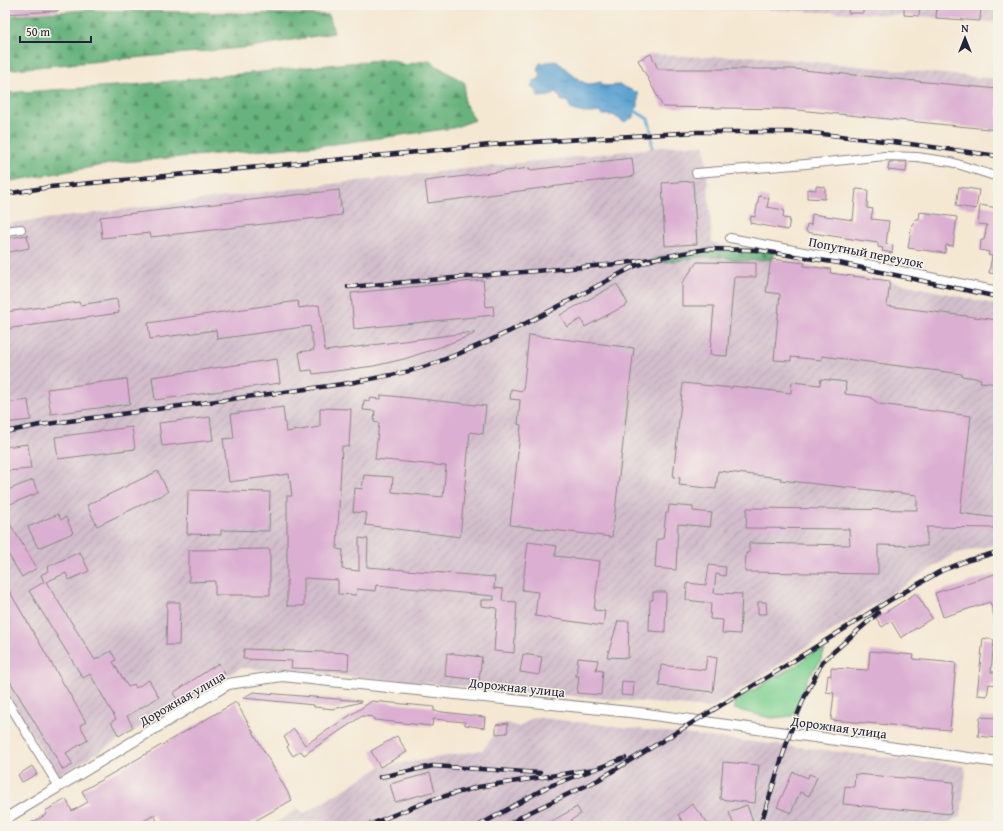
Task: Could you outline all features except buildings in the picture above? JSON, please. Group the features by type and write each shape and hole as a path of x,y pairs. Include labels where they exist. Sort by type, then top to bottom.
{"street":[{"path":"696,173 885,156 909,156 951,162 998,177"},
{"path":"5,231 21,229"},
{"name":"Попутный переулок","path":"730,238 998,291"},
{"name":"Дорожная улица","path":"5,819 228,684 282,676 639,713 998,762"},
{"path":"5,697 59,787"}],"shaded area":[{"path":"724,5 998,5 998,23 919,16 724,8"},
{"path":"651,54 701,57 751,56 998,79 998,130 788,109 663,107 638,60"},
{"path":"705,145 712,242 773,259 805,263 804,266 831,269 831,273 890,281 998,305 998,544 954,554 710,708 281,670 240,668 58,776 5,692 5,224 340,183 671,146"},
{"path":"534,717 964,766 966,772 961,817 940,826 272,826 298,808 304,814 380,767 483,750 495,734 496,725 508,723 519,727"}],"green space":[{"path":"86,10 329,15 334,33 251,47 5,70 5,16"},
{"path":"388,59 406,65 427,60 465,83 464,102 475,120 453,128 335,144 122,162 5,182 5,93 132,85"},
{"path":"706,249 775,252 773,259 743,261 721,257 701,257 646,265 657,258"},
{"path":"825,650 819,663 808,677 792,716 771,718 734,709 734,702 812,654"}],"water":[{"path":"556,61 584,83 590,84 601,82 603,86 620,85 638,93 638,107 635,108 634,117 624,122 613,115 603,115 599,112 586,113 572,110 567,101 562,101 556,92 550,96 538,97 537,92 531,86 534,81 539,79 541,74 537,69 540,63"}],"waterway":[{"path":"632,109 648,119 651,129 652,147"}],"railway":[{"path":"5,194 50,187 501,144 697,132 804,132 998,156"},
{"path":"348,287 618,264 706,249 756,250 839,263 998,297"},
{"path":"5,432 40,425 343,384 413,370 461,353 511,331 633,267 657,258"},
{"path":"894,598 941,571 969,560 998,552"},
{"path":"507,826 524,815 598,780 779,670 898,595"},
{"path":"760,826 790,733 805,696 823,661 878,613"},
{"path":"478,826 547,787 625,758"},
{"path":"380,777 433,766 540,773"},
{"path":"366,826 431,800 478,787 595,769"}]}
